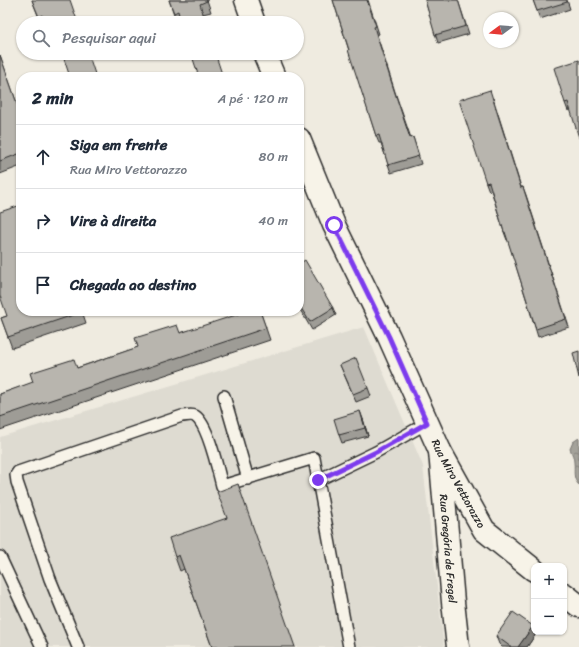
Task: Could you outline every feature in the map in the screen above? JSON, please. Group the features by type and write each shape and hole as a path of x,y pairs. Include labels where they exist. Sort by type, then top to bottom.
{"street":[{"path":"246,0 252,16"},
{"path":"267,60 272,72"},
{"name":"Rua Miro Vettorazzo","path":"304,151 334,225 389,337 440,451 484,530 531,568"},
{"name":"Rua Gregória de Fregel","path":"440,451 458,647"},
{"path":"567,596 579,606"}],"lane":[{"path":"224,396 248,479"},
{"path":"78,647 50,579 16,482 16,475 18,472 182,416 191,415 195,416 200,421 207,434 222,486 314,458 349,647"},
{"path":"318,480 376,452 427,423"},
{"path":"0,557 42,647"}],"shaded area":[{"path":"364,327 423,466 444,647 0,647 0,437"}],"water":[{"path":"579,438 579,485 575,477 574,459 570,449 573,442"}],"building":[{"path":"32,0 70,0 76,16 42,15 39,16"},
{"path":"169,0 207,0 200,4 204,16 179,16 178,11 174,13"},
{"path":"333,0 367,0 376,26 374,27 410,138 413,137 419,156 388,165 379,135 376,136"},
{"path":"425,0 458,0 466,26 435,35"},
{"path":"533,0 567,0 567,2 537,11"},
{"path":"0,55 16,101 16,155 0,161"},
{"path":"64,60 90,60 94,72 68,72"},
{"path":"193,60 217,60 221,72 197,72"},
{"path":"579,60 579,138 568,102 565,103 554,68"},
{"path":"490,90 521,188 523,187 566,319 536,329 489,182 486,183 459,100"},
{"path":"16,207 16,316 70,316 8,337 1,318 7,316 0,296 0,212"},
{"path":"305,260 333,308 310,322 304,313"},
{"path":"233,316 262,316 266,328 0,417 0,394 33,382 30,373 74,359 77,368 138,347 135,338 177,325 180,333"},
{"path":"579,351 579,378 573,353"},
{"path":"356,358 368,388 353,394 340,365"},
{"path":"360,411 365,428 339,435 334,419"},
{"path":"238,484 295,647 212,647 179,555 175,557 169,538 227,518 217,492"},
{"path":"513,612 531,625 531,629 518,647 511,647 496,636"}],"route":[{"path":"318,480 376,452 427,423 389,337 334,225"}]}
